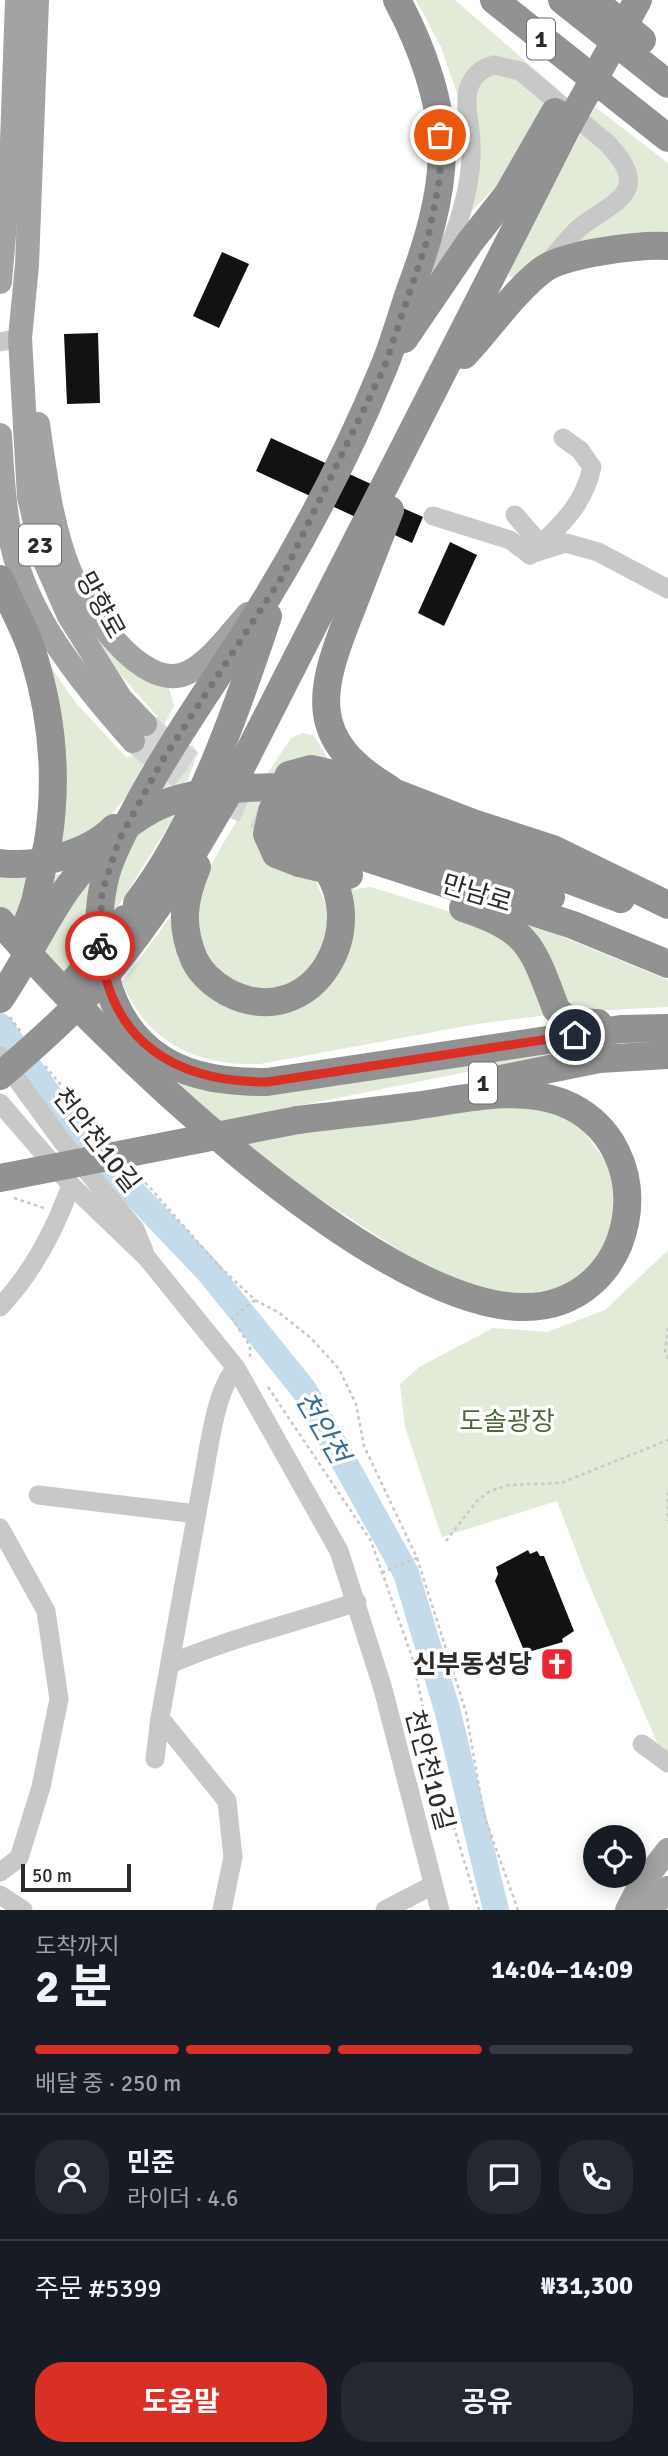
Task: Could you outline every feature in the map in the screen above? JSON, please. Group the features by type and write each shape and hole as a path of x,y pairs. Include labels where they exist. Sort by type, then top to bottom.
{"highway":[{"path":"0,1076 79,1004 118,962 131,927 204,782 233,714 282,577 384,368 428,238 439,186 442,150 439,120 429,78 397,0"},
{"name":"1","path":"494,0 668,138"},
{"name":"1","path":"562,0 668,84"},
{"path":"593,0 668,62"},
{"path":"0,1055 178,878 226,797 440,380 617,0"},
{"path":"384,368 470,242 562,118 638,0"},
{"path":"390,789 354,764 341,747 326,714 324,694 334,652 440,380 543,268 587,255 627,248 668,246"},
{"path":"282,577 144,794 119,840 106,875 100,915 102,966 112,996 130,1027 146,1047 181,1069 237,1082 267,1082 587,1033 668,1028"},
{"path":"0,579 32,651 46,711 54,789 48,842 30,918 0,979"},
{"path":"668,905 553,849 473,823 390,789 311,769 289,775 272,811 267,834 276,854 299,863 349,875 496,919 518,932 532,949 556,1009 567,1020 668,1028"},
{"path":"4,1007 61,898 87,863 151,810 172,802 222,791 276,787 321,793 518,859 668,919"},
{"path":"0,863 13,865 57,859 94,842 107,835 144,794"},
{"path":"226,797 183,906 184,937 198,967 214,985 239,998 265,1002 284,999 305,990 325,971 342,934 340,903 335,883 287,820"},
{"name":"만남로","path":"287,820 441,857 668,942"},
{"name":"만남로","path":"287,820 359,858 573,925 668,964"},
{"path":"0,921 115,1045 179,1102 271,1179 358,1241 420,1278 459,1295 487,1303 536,1307 572,1298 615,1260 622,1246 630,1209 630,1186 617,1146 605,1130 578,1110 560,1102 517,1094 298,1120"},
{"name":"1","path":"4,1187 298,1120 599,1059 668,1055"}],"main road":[{"path":"0,282 12,142 17,0"},
{"name":"망향로","path":"0,446 12,544 34,603 79,677 139,732 69,616 43,556 29,497 10,340 27,265 37,0"},
{"path":"27,265 36,328 37,414 46,479 60,535 69,568 84,600 126,653 142,668 159,674 187,674 205,660 282,577"},
{"path":"626,1910 639,1887 668,1850"},
{"path":"651,1910 668,1888"}],"street":[{"path":"384,368 409,314 439,268 449,244 471,157 467,93 474,77 491,65 507,66 520,71 607,143 617,153 627,174 626,187 619,203 577,230 543,268"},
{"path":"530,555 578,507 589,481 592,467 580,450 563,438"},
{"path":"515,515 535,538 530,555"},
{"path":"433,516 510,540 530,555"},
{"path":"530,555 566,543 598,552 668,589"},
{"name":"천안천10길","path":"0,1055 61,1140 135,1229 147,1258"},
{"name":"천안천10길","path":"0,1103 71,1185 147,1258 243,1367 339,1551 357,1602 440,1910"},
{"name":"천안천10길","path":"0,1307 21,1285 60,1216 71,1185"},
{"path":"155,1759 160,1717 217,1415 226,1383 243,1367"},
{"path":"38,1495 197,1514"},
{"path":"0,1528 46,1611 59,1699 41,1787 19,1858 0,1872"},
{"path":"170,1664 220,1643 357,1602"},
{"path":"160,1717 227,1801 233,1857 222,1910"},
{"path":"642,1744 668,1763"},
{"path":"385,1910 433,1885"},
{"path":"0,1895 23,1910"}],"path":[{"path":"4,1007 24,1037"},
{"path":"41,1060 109,1142"},
{"path":"136,1172 219,1266 255,1300 278,1311 311,1338 340,1369 356,1404 365,1446 417,1559 466,1712 484,1815 518,1910"},
{"path":"4,1187 60,1216"},
{"path":"243,1367 250,1346 232,1318 255,1300"},
{"path":"668,1328 665,1351 668,1359"},
{"path":"264,1382 294,1422 371,1541 412,1657 437,1771 479,1910"},
{"path":"446,1541 477,1501 490,1492 509,1485 561,1483 668,1440"},
{"path":"668,1492 668,1521"},
{"path":"383,1572 417,1559"}],"green space":[{"path":"416,0 455,0 560,91 529,152 469,214 458,96 441,47"},
{"path":"595,107 668,163 668,237 639,235 598,240 571,249 528,273 509,277 508,270"},
{"path":"79,610 133,674 168,685 174,706 127,796 101,826 61,847 39,649 75,702 126,757 133,756 155,726 157,716 120,674"},
{"path":"303,733 314,736 331,764 315,880 329,910 327,948 298,980 275,989 257,991 213,970 194,925 196,902 217,855 249,801 291,738"},
{"path":"193,745 198,753 171,822 111,918 121,869 138,828 187,747"},
{"path":"102,871 114,1028 0,907 0,875 26,877"},
{"path":"371,887 457,914 512,937 548,1015 477,1024 260,1064 237,1064 195,1055 160,1035 132,1003 122,982 175,911 184,964 303,1003 348,890"},
{"path":"509,915 668,980 668,1007 572,1012"},
{"path":"586,1041 668,1043 511,1063 283,1109 482,1102 571,1114 620,1181 606,1251 569,1286 518,1295 469,1286 413,1259 289,1179 168,1077 218,1093 243,1096"},
{"name":"도솔광장","path":"668,1250 668,1757 662,1754 585,1575 557,1501 442,1537 405,1427 400,1384 419,1367 493,1328 547,1332 605,1310"}],"building":[{"path":"222,252 249,264 219,328 193,316"},
{"path":"98,333 100,403 67,404 64,334"},
{"path":"271,438 371,484 367,492 423,517 412,543 256,471"},
{"path":"450,542 477,555 444,626 418,613"},
{"path":"528,1550 530,1554 537,1551 540,1556 544,1556 574,1631 562,1639 563,1642 525,1653 495,1581 498,1574 496,1567"}],"waterway":[{"name":"천안천","path":"0,1026 51,1098 112,1170 209,1272 304,1390 406,1573 447,1709 496,1910"}],"tunnel":[{"path":"145,724 190,762 227,783"},
{"path":"133,741 196,789 283,829"}],"way so far":[{"path":"100,946 102,892 110,860 119,840 162,761 282,577 384,368 420,266 436,206 442,150 440,135"}],"place":[{"name":"신부동성당","path":"557,1664"}],"route":[{"path":"100,946 103,973 112,996 130,1027 146,1047 163,1059 200,1076 237,1082 267,1082 575,1035"}]}
